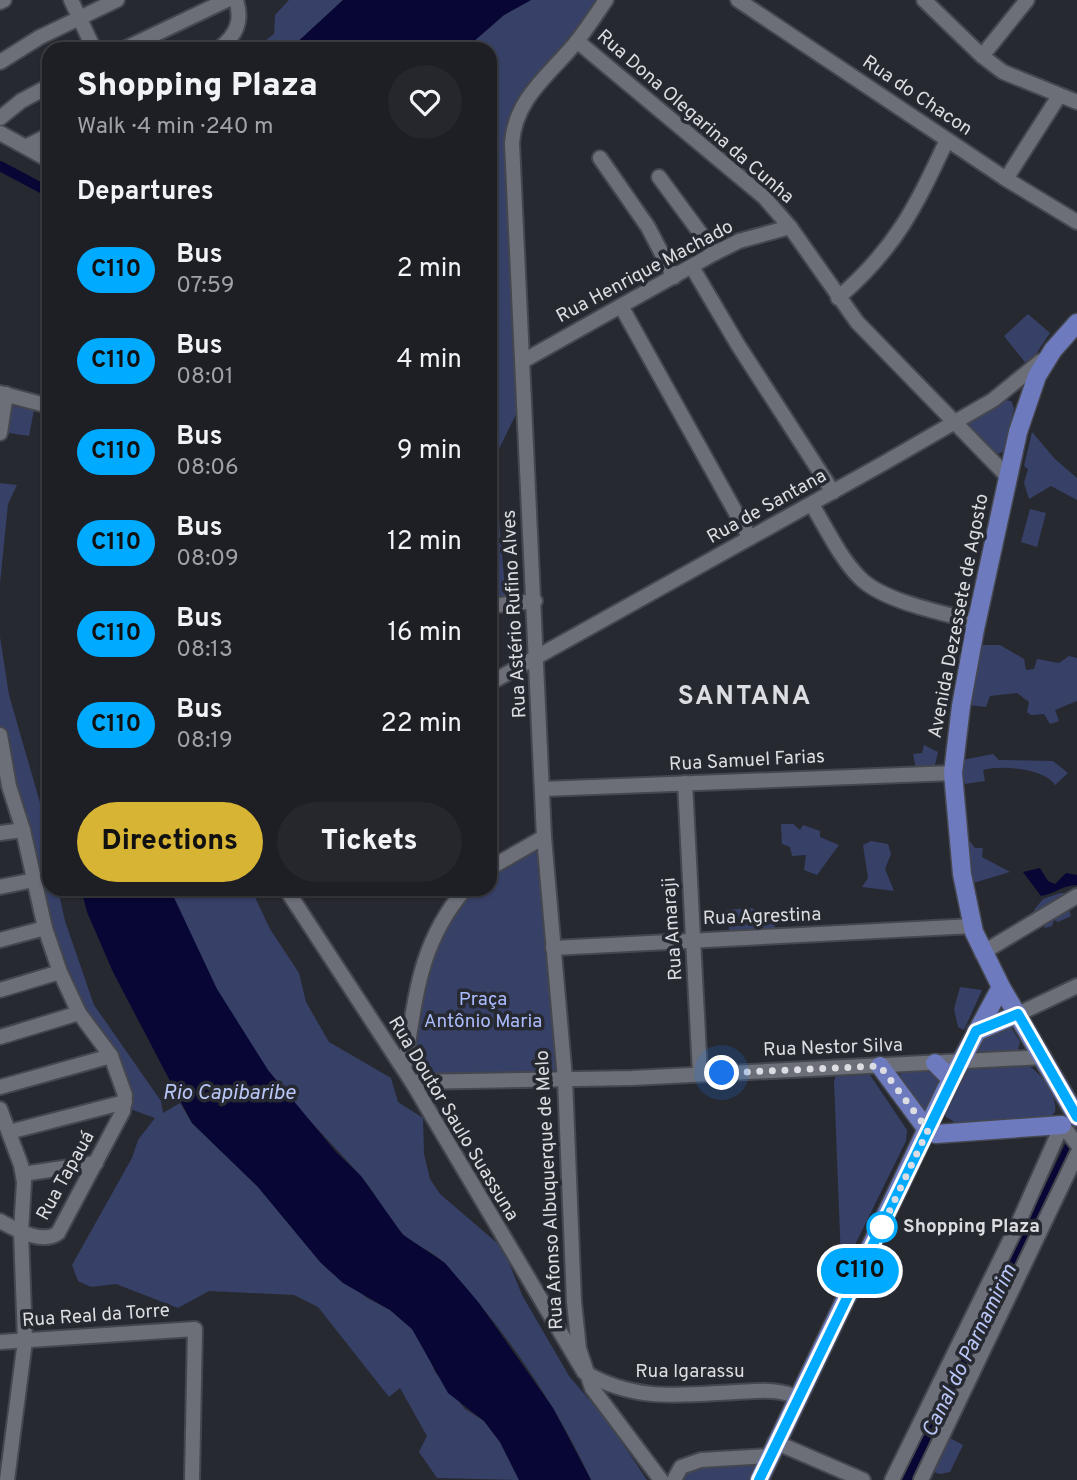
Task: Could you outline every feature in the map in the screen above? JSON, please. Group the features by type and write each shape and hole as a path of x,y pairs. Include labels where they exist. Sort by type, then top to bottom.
{"main road":[{"name":"Avenida Dezessete de Agosto","path":"1069,1125 1044,1057 982,953 973,926 962,874 953,773 961,706 977,622 1007,476 1029,396 1054,350 1077,323"},
{"path":"759,1480 951,1079 1001,987"},
{"path":"976,1031 1018,1014"},
{"path":"935,1063 951,1079"},
{"path":"880,1066 928,1130 936,1134 1069,1125"},
{"path":"937,1109 945,1125 953,1132"}],"street":[{"path":"71,0 90,42"},
{"path":"0,62 40,37 117,0"},
{"path":"139,42 226,0"},
{"path":"227,42 238,26 240,16 236,0"},
{"path":"577,41 606,0"},
{"name":"Rua do Chacon","path":"737,0 1006,179 1077,222"},
{"path":"924,0 982,56 1003,72 1077,102"},
{"path":"982,56 1027,0"},
{"name":"Rua Astério Rufino Alves","path":"543,789 512,142 515,119 523,104 577,41"},
{"name":"Rua Dona Olegarina da Cunha","path":"577,41 764,197 790,227 838,298 1007,476"},
{"path":"0,118 21,101 42,90"},
{"path":"1006,179 1059,96"},
{"path":"0,133 42,156"},
{"path":"27,146 42,138"},
{"path":"838,298 873,267 893,242 947,140"},
{"path":"600,158 648,227 674,277"},
{"path":"659,177 715,253"},
{"name":"Rua Henrique Machado","path":"523,361 715,253 739,241 790,227"},
{"path":"692,267 833,492"},
{"path":"621,306 750,538"},
{"name":"Rua de Santana","path":"497,679 812,505 954,422 1021,380 1054,350"},
{"path":"0,433 3,394 42,404"},
{"path":"812,505 849,567 862,580 895,598 977,622"},
{"path":"497,605 535,601"},
{"path":"0,736 4,786 23,830 45,928 60,972 79,1013 111,1056 123,1083 125,1102 9,1132"},
{"name":"Rua Samuel Farias","path":"543,789 953,773"},
{"name":"Rua Amaraji","path":"685,783 700,1074"},
{"name":"Rua Afonso Albuquerque de Melo","path":"543,789 544,837 565,1079 574,1302 584,1372 599,1400 661,1480"},
{"path":"0,833 23,830"},
{"path":"497,864 544,837"},
{"path":"0,887 34,880"},
{"name":"Rua Doutor Saulo Suassuna","path":"291,896 404,1069 584,1372"},
{"path":"404,1069 422,961 441,921 460,896"},
{"path":"982,953 1077,896"},
{"name":"Rua Agrestina","path":"553,948 973,926"},
{"path":"0,940 45,928"},
{"path":"0,990 60,972"},
{"path":"1018,1014 1077,986"},
{"path":"0,1037 79,1013"},
{"path":"0,1087 111,1056"},
{"name":"Rua Nestor Silva","path":"412,1082 700,1074 1044,1057"},
{"name":"Rua Tapauá","path":"20,1232 54,1237 96,1163 125,1102"},
{"path":"0,1109 23,1174 20,1232 25,1341 7,1480"},
{"path":"921,1480 1071,1182 1077,1146 1069,1125"},
{"path":"892,1480 1069,1125"},
{"path":"23,1174 96,1163"},
{"path":"0,1221 20,1232"},
{"name":"Rua Real da Torre","path":"0,1342 195,1329 192,1480"},
{"name":"Rua Igarassu","path":"584,1372 611,1386 635,1393 681,1395 770,1390 787,1392 799,1398"},
{"path":"674,1480 681,1467 688,1463 772,1449 863,1480"}],"green space":[{"path":"289,0 343,0 298,42 264,42 274,34 275,15"},
{"path":"531,0 601,0 516,123 523,400 497,453 497,42 473,42 504,15"},
{"path":"1028,314 1050,333 1028,366 1004,336"},
{"path":"1005,400 1011,401 1014,408 1005,451 996,455 969,430 968,422"},
{"path":"8,405 34,410 29,436 3,432"},
{"path":"1032,432 1055,459 1077,478 1077,500 1051,486 1029,499 1024,483 1028,469 1024,466"},
{"path":"0,483 17,485 8,504 0,584"},
{"path":"497,494 506,601 497,602"},
{"path":"1030,509 1046,513 1037,547 1021,542"},
{"path":"0,637 9,695 42,810 42,888 14,784 10,741 0,728"},
{"path":"982,645 1000,645 1024,659 1026,670 1034,669 1037,659 1059,663 1069,656 1077,658 1077,701 1055,710 1059,721 1050,724 1044,714 1031,715 1027,712 1029,702 1017,693 990,696 986,707 969,705"},
{"path":"924,745 938,752 934,769 916,769 913,754 922,753"},
{"path":"993,754 999,760 1053,761 1068,773 1055,785 1032,771 991,769 983,770 985,781 965,784 959,771 962,760"},
{"path":"781,824 793,824 800,830 803,825 820,831 820,837 839,845 817,875 804,870 806,855 792,856 790,847 782,844"},
{"path":"965,835 975,848 983,848 982,857 1010,872 970,884"},
{"path":"871,841 888,844 891,854 885,869 894,891 862,887 868,878 863,845"},
{"name":"Praça Antônio Maria","path":"537,849 556,1074 417,1079 409,1069 423,965 465,896 497,896 497,869"},
{"path":"1064,893 1071,916 1058,922 1054,920 1052,926 1045,928 1043,923 1037,923 1034,910 1043,899"},
{"path":"44,896 60,896 65,921 94,1005 161,1101 163,1113 180,1103 192,1123 258,1187 321,1263 367,1298 390,1310 412,1329 426,1350 435,1372 465,1409 484,1421 500,1442 519,1480 437,1478 419,1452 427,1436 400,1388 389,1397 318,1307 294,1295 209,1291 178,1308 116,1284 91,1287 78,1281 72,1265 132,1158 138,1140 155,1118 130,1109 128,1081 119,1063 69,989"},
{"path":"173,896 254,896 270,929 299,973 306,1002 329,1042 391,1078 398,1102 423,1118 424,1154 430,1179 440,1194 503,1248 522,1295 569,1376 609,1423 647,1480 591,1480 545,1395 508,1341 442,1260 397,1228 345,1158 288,1096 252,1049 193,944"},
{"path":"726,910 759,910 763,915 768,912 777,913 774,931 730,934"},
{"path":"960,987 982,990 964,1030 958,1027 954,1009"},
{"path":"1008,1022 1020,1042 1018,1050 977,1053 978,1034"},
{"path":"1024,1064 1036,1071 1054,1098 1055,1112 1050,1118 958,1124 946,1117 944,1110 967,1068"},
{"path":"935,1068 944,1079 928,1110 924,1112 898,1076 905,1070"},
{"path":"870,1075 907,1130 906,1141 847,1261 841,1260 834,1081 836,1076"},
{"path":"946,1436 963,1445 950,1472 940,1474 930,1471"},
{"path":"754,1461 756,1467 749,1480 674,1480 681,1468"}],"water":[{"path":"343,0 531,0 504,15 473,42 298,42"},
{"path":"1040,868 1048,881 1055,884 1066,873 1077,875 1077,885 1041,896 1023,872"},
{"name":"Rio Capibaribe","path":"83,896 173,896 217,989 268,1070 336,1152 361,1176 403,1235 445,1263 479,1303 553,1408 591,1480 519,1480 500,1442 484,1421 448,1393 412,1329 390,1310 343,1283 321,1263 258,1187 192,1123 113,972"}],"waterway":[{"path":"0,166 42,188"},
{"name":"Canal do Parnamirim","path":"907,1480 1070,1146"}],"bus line":[{"name":"C110","path":"759,1480 768,1456 799,1398 976,1031 1018,1014 1077,1117"}],"place":[{"name":"Shopping Plaza","path":"882,1227"}],"district":[{"name":"SANTANA","path":"745,697"}],"route":[{"path":"722,1073 880,1066 928,1130 882,1227"}]}
